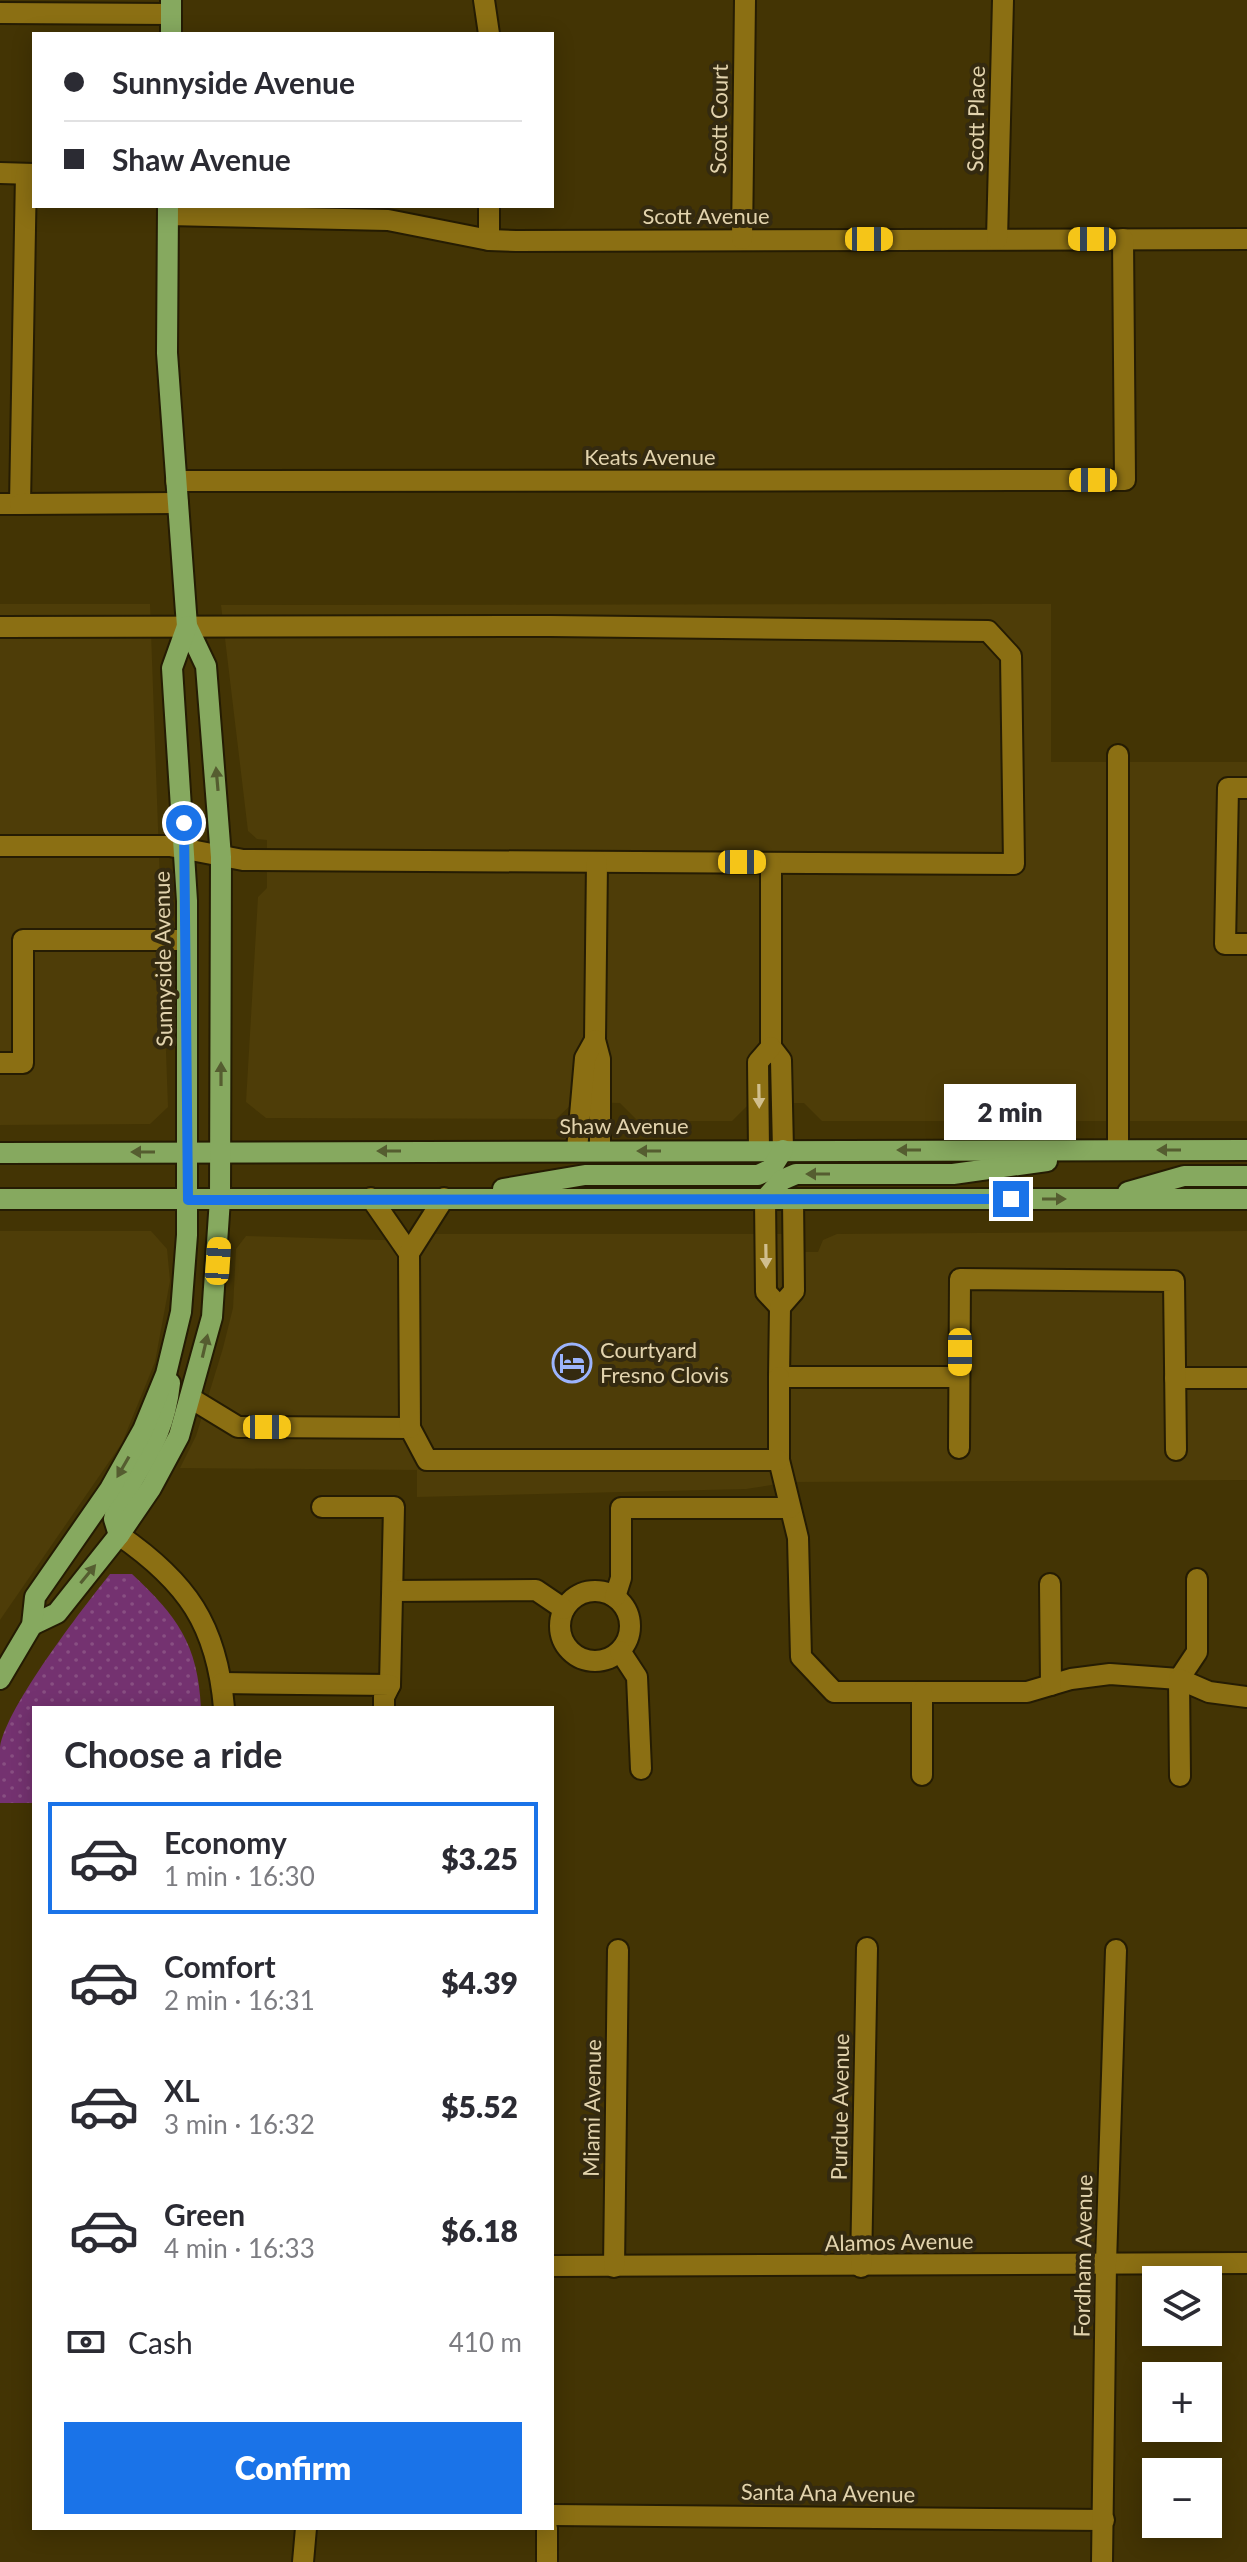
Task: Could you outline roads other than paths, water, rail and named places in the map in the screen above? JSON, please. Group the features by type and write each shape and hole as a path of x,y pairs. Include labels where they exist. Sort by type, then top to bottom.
{"main road":[{"name":"Sunnyside Avenue","path":"32,1625 57,1613 119,1535 179,1436 192,1399 212,1317 221,1152 221,857 206,666 187,626 167,353 168,211"},
{"name":"Sunnyside Avenue","path":"175,1344 185,1277 188,1152 185,849 172,668 187,626"},
{"path":"444,1198 585,1175 758,1175 771,1169 783,1150"},
{"path":"765,1199 782,1180 796,1174 953,1174 1118,1150"},
{"name":"Shaw Avenue","path":"0,1153 1247,1150"},
{"path":"1105,1199 1184,1176 1247,1176"},
{"path":"0,1199 1247,1199"},
{"path":"119,1535 114,1519 116,1511 151,1452 167,1416 175,1344"},
{"path":"0,1679 32,1625 35,1597 110,1489 143,1430 175,1344"}],"street":[{"path":"484,0 489,32"},
{"name":"Scott Court","path":"742,239 745,0"},
{"name":"Scott Place","path":"997,239 1003,0"},
{"path":"0,13 171,16"},
{"path":"0,173 30,174 10,504 178,503"},
{"path":"489,208 489,240"},
{"name":"Scott Avenue","path":"168,211 388,220 489,240 1247,239"},
{"name":"Keats Avenue","path":"176,481 1125,480 1123,239"},
{"path":"0,627 988,631 1011,656 1014,864 243,860 185,849 123,845 0,846"},
{"path":"1118,755 1118,1150"},
{"path":"1247,788 1228,788 1225,944 1247,944"},
{"path":"597,862 595,1040 600,1059 600,1151"},
{"path":"771,863 771,1047 781,1060 783,1150"},
{"path":"0,1063 23,1063 23,940 187,940"},
{"path":"577,1150 585,1058 595,1040"},
{"path":"759,1150 758,1062 771,1047"},
{"path":"371,1198 409,1253"},
{"path":"444,1198 409,1253 410,1428 427,1460 779,1460"},
{"path":"765,1199 766,1292 780,1307"},
{"path":"793,1199 794,1291 780,1307 779,1460 798,1538 801,1657 834,1692 1027,1692 1110,1674 1179,1679 1209,1692 1247,1697"},
{"path":"959,1448 960,1279 976,1279 1174,1281 1176,1450"},
{"path":"779,1377 959,1377"},
{"path":"1175,1378 1247,1378"},
{"path":"192,1399 238,1427 410,1428"},
{"path":"322,1507 394,1507 390,1685 384,1697 384,1706"},
{"path":"615,1597 621,1578 621,1508 790,1508"},
{"path":"119,1535 155,1560 183,1588 214,1647 224,1706"},
{"path":"1180,1776 1179,1679 1197,1652 1197,1579"},
{"path":"1050,1584 1051,1685"},
{"path":"393,1591 536,1590 564,1609"},
{"path":"591,1591 615,1597 629,1616 627,1641 620,1651 599,1661 575,1655 562,1639 560,1629 564,1609 579,1595 591,1591"},
{"path":"620,1651 637,1677 641,1769"},
{"path":"222,1683 390,1685"},
{"path":"922,1692 922,1775"},
{"name":"Purdue Avenue","path":"861,2267 867,1948"},
{"name":"Miami Avenue","path":"614,2267 618,1950"},
{"name":"Fordham Avenue","path":"1102,2562 1106,2263 1116,1950"},
{"name":"Alamos Avenue","path":"554,2266 1247,2263"},
{"name":"Santa Ana Avenue","path":"554,2515 1104,2520"},
{"path":"303,2562 306,2530"},
{"path":"547,2530 547,2562"}],"place":[{"name":"Courtyard Fresno Clovis","path":"572,1363"}]}
